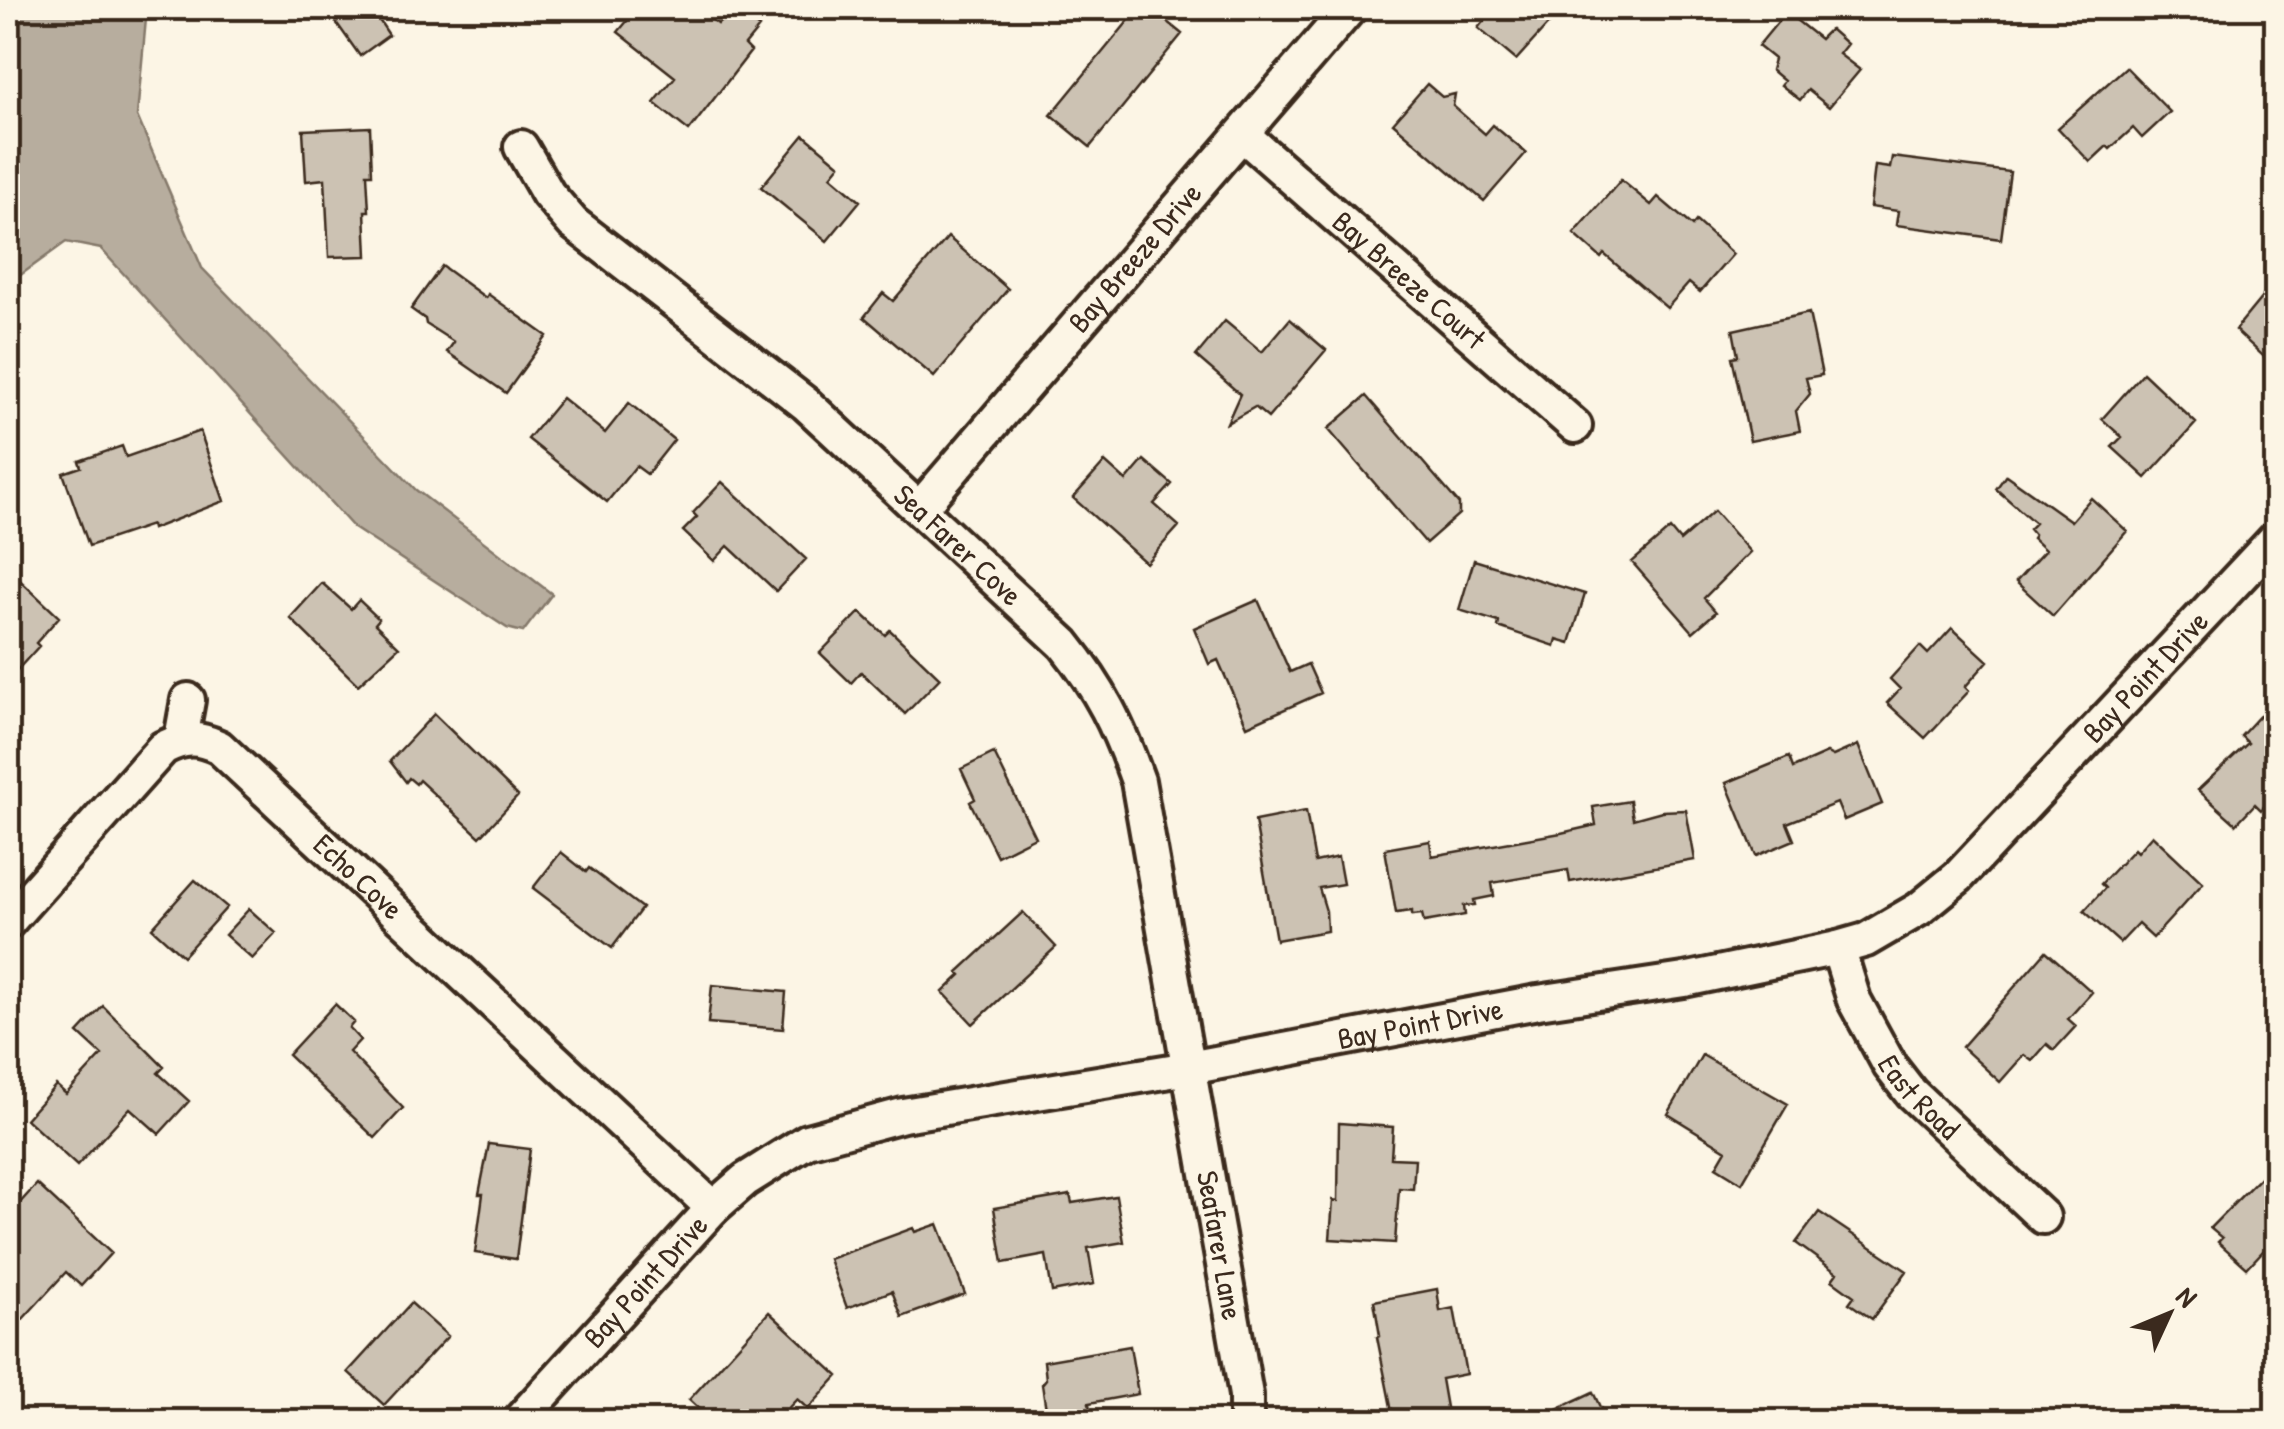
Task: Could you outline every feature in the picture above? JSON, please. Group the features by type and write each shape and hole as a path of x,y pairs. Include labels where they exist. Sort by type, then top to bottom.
{"street":[{"name":"Bay Breeze Drive","path":"920,508 1350,8"},
{"name":"Bay Breeze Court","path":"1242,134 1574,426"},
{"name":"Sea Farer Cove","path":"522,146 548,194 574,223 792,393 1064,644 1091,678 1117,724 1138,781 1189,1068"},
{"name":"Bay Point Drive","path":"518,1422 713,1208 745,1180 807,1140 903,1115 1189,1068 1538,1002 1684,980 1866,940 1919,909 1958,877 2276,538"},
{"path":"8,922 164,748 181,739 188,700"},
{"name":"Echo Cove","path":"181,739 202,739 220,746 713,1208"},
{"name":"East Road","path":"1838,948 1854,1000 1890,1066 1911,1094 2043,1217"},
{"name":"Seafarer Lane","path":"1189,1068 1246,1394 1246,1422"}],"shaded area":[{"path":"8,8 147,8 137,116 202,268 416,490 552,594 523,632 507,628 354,528 101,249 66,242 8,284"}],"building":[{"path":"326,8 371,8 389,35 360,56"},
{"path":"638,8 697,8 718,24 734,8 759,28 745,45 751,51 689,131 654,103 675,77 618,32"},
{"path":"1139,8 1150,8 1182,34 1090,147 1051,115"},
{"path":"1494,8 1563,8 1516,60 1478,28"},
{"path":"1786,12 1820,39 1830,29 1847,44 1839,54 1860,70 1829,107 1808,90 1800,100 1781,85 1784,81 1771,70 1774,59 1758,46"},
{"path":"2126,67 2170,112 2142,138 2133,128 2090,162 2058,128"},
{"path":"1427,84 1442,97 1455,94 1453,106 1485,134 1493,125 1526,153 1484,201 1393,123"},
{"path":"370,127 372,174 367,174 367,256 329,257 325,179 306,181 303,130"},
{"path":"804,135 840,165 831,176 860,201 827,241 761,187"},
{"path":"1892,157 2010,172 2001,239 1896,225 1898,211 1870,207 1875,166 1890,168"},
{"path":"1621,180 1651,205 1658,197 1692,226 1696,221 1733,254 1700,292 1689,283 1667,308 1604,254 1601,258 1574,234"},
{"path":"948,237 1008,289 934,377 864,317 883,293 893,301"},
{"path":"442,266 547,336 506,393 447,352 454,342 411,309"},
{"path":"2276,280 2276,368 2235,330"},
{"path":"1809,313 1822,375 1806,378 1810,394 1796,411 1800,431 1750,441 1732,357 1738,356 1733,330"},
{"path":"1290,319 1326,350 1268,418 1255,407 1227,423 1240,394 1196,356 1225,321 1262,352"},
{"path":"2143,373 2196,423 2146,478 2112,447 2122,437 2102,419"},
{"path":"1366,396 1459,504 1459,514 1426,543 1328,429"},
{"path":"562,398 605,433 629,403 674,440 647,474 636,466 607,502 528,439"},
{"path":"200,431 224,501 152,529 151,525 89,546 63,473 81,467 79,461 122,446 126,457"},
{"path":"1144,460 1172,484 1154,504 1179,526 1146,563 1073,498 1105,462 1126,481"},
{"path":"2006,475 2071,521 2091,498 2127,531 2053,616 2016,582 2045,550 2032,538 2029,529 2035,523 1996,489"},
{"path":"722,482 806,559 776,591 728,546 714,561 683,531 697,517 693,513"},
{"path":"1714,511 1750,552 1704,598 1716,612 1693,632 1632,562 1670,529 1680,541"},
{"path":"1474,560 1585,594 1570,643 1557,639 1555,646 1459,610"},
{"path":"8,569 59,617 8,680"},
{"path":"322,583 351,609 359,600 379,619 375,624 399,647 358,685 290,618"},
{"path":"1258,600 1290,672 1308,664 1321,693 1247,726 1218,660 1209,664 1194,628"},
{"path":"860,612 885,635 890,630 940,678 905,714 861,672 851,683 820,653"},
{"path":"1952,628 1988,661 1965,687 1969,691 1925,738 1887,703 1900,689 1890,679 1920,646 1928,654"},
{"path":"2276,698 2276,793 2261,810 2255,804 2236,824 2198,790 2248,743 2241,736"},
{"path":"434,714 518,796 480,837 419,780 416,784 409,778 406,782 390,761"},
{"path":"1858,745 1882,804 1844,820 1837,803 1787,823 1794,840 1756,856 1726,783 1789,757 1793,768"},
{"path":"994,753 1035,837 997,856 970,802 975,799 961,769"},
{"path":"1630,801 1633,819 1662,811 1686,810 1695,860 1570,882 1568,870 1492,883 1494,896 1464,906 1465,915 1424,922 1422,914 1396,913 1385,849 1430,841 1432,856 1561,833 1596,825 1593,807"},
{"path":"1306,811 1315,862 1338,857 1343,884 1319,888 1327,931 1276,940 1255,821"},
{"path":"2152,835 2203,883 2153,938 2138,924 2120,943 2084,911 2105,888 2101,884"},
{"path":"561,852 642,908 612,948 533,888"},
{"path":"195,880 227,907 183,956 152,928"},
{"path":"249,909 276,933 252,959 225,935"},
{"path":"1023,912 1056,947 973,1024 943,992 961,975 958,972"},
{"path":"2046,951 2092,992 2068,1019 2076,1026 2054,1050 2047,1044 2032,1061 2024,1055 2000,1082 1962,1047"},
{"path":"712,985 786,992 783,1029 708,1023"},
{"path":"335,1004 354,1022 349,1028 360,1040 349,1052 403,1108 375,1138 288,1055"},
{"path":"103,1006 164,1067 158,1073 189,1101 159,1134 130,1108 77,1166 26,1119 56,1085 66,1094 102,1055 78,1033"},
{"path":"1702,1055 1788,1104 1742,1183 1716,1167 1726,1150 1668,1114"},
{"path":"1339,1123 1393,1127 1391,1158 1415,1159 1413,1189 1399,1188 1395,1243 1330,1239 1333,1200 1338,1201"},
{"path":"489,1144 530,1149 516,1259 475,1253 483,1194 479,1194"},
{"path":"2276,1161 2276,1237 2247,1268 2218,1242 2222,1238 2210,1228"},
{"path":"37,1184 111,1253 81,1286 66,1272 21,1321 8,1308 8,1236 18,1225 8,1216"},
{"path":"1070,1195 1072,1203 1116,1196 1124,1242 1088,1248 1094,1284 1052,1292 1046,1255 1003,1263 994,1208"},
{"path":"1819,1212 1907,1271 1872,1319 1849,1303 1854,1296 1832,1280 1837,1273 1796,1243"},
{"path":"938,1224 965,1294 902,1317 892,1291 847,1308 829,1259 913,1228 915,1232"},
{"path":"1437,1289 1440,1311 1454,1308 1466,1374 1441,1379 1448,1419 1394,1422 1374,1301"},
{"path":"411,1303 448,1336 384,1405 348,1372"},
{"path":"769,1312 838,1376 808,1409 797,1399 775,1422 713,1422 689,1400"},
{"path":"1130,1346 1138,1394 1089,1403 1092,1422 1048,1422 1042,1384 1046,1379 1044,1361"},
{"path":"1593,1392 1607,1422 1529,1422"}]}
